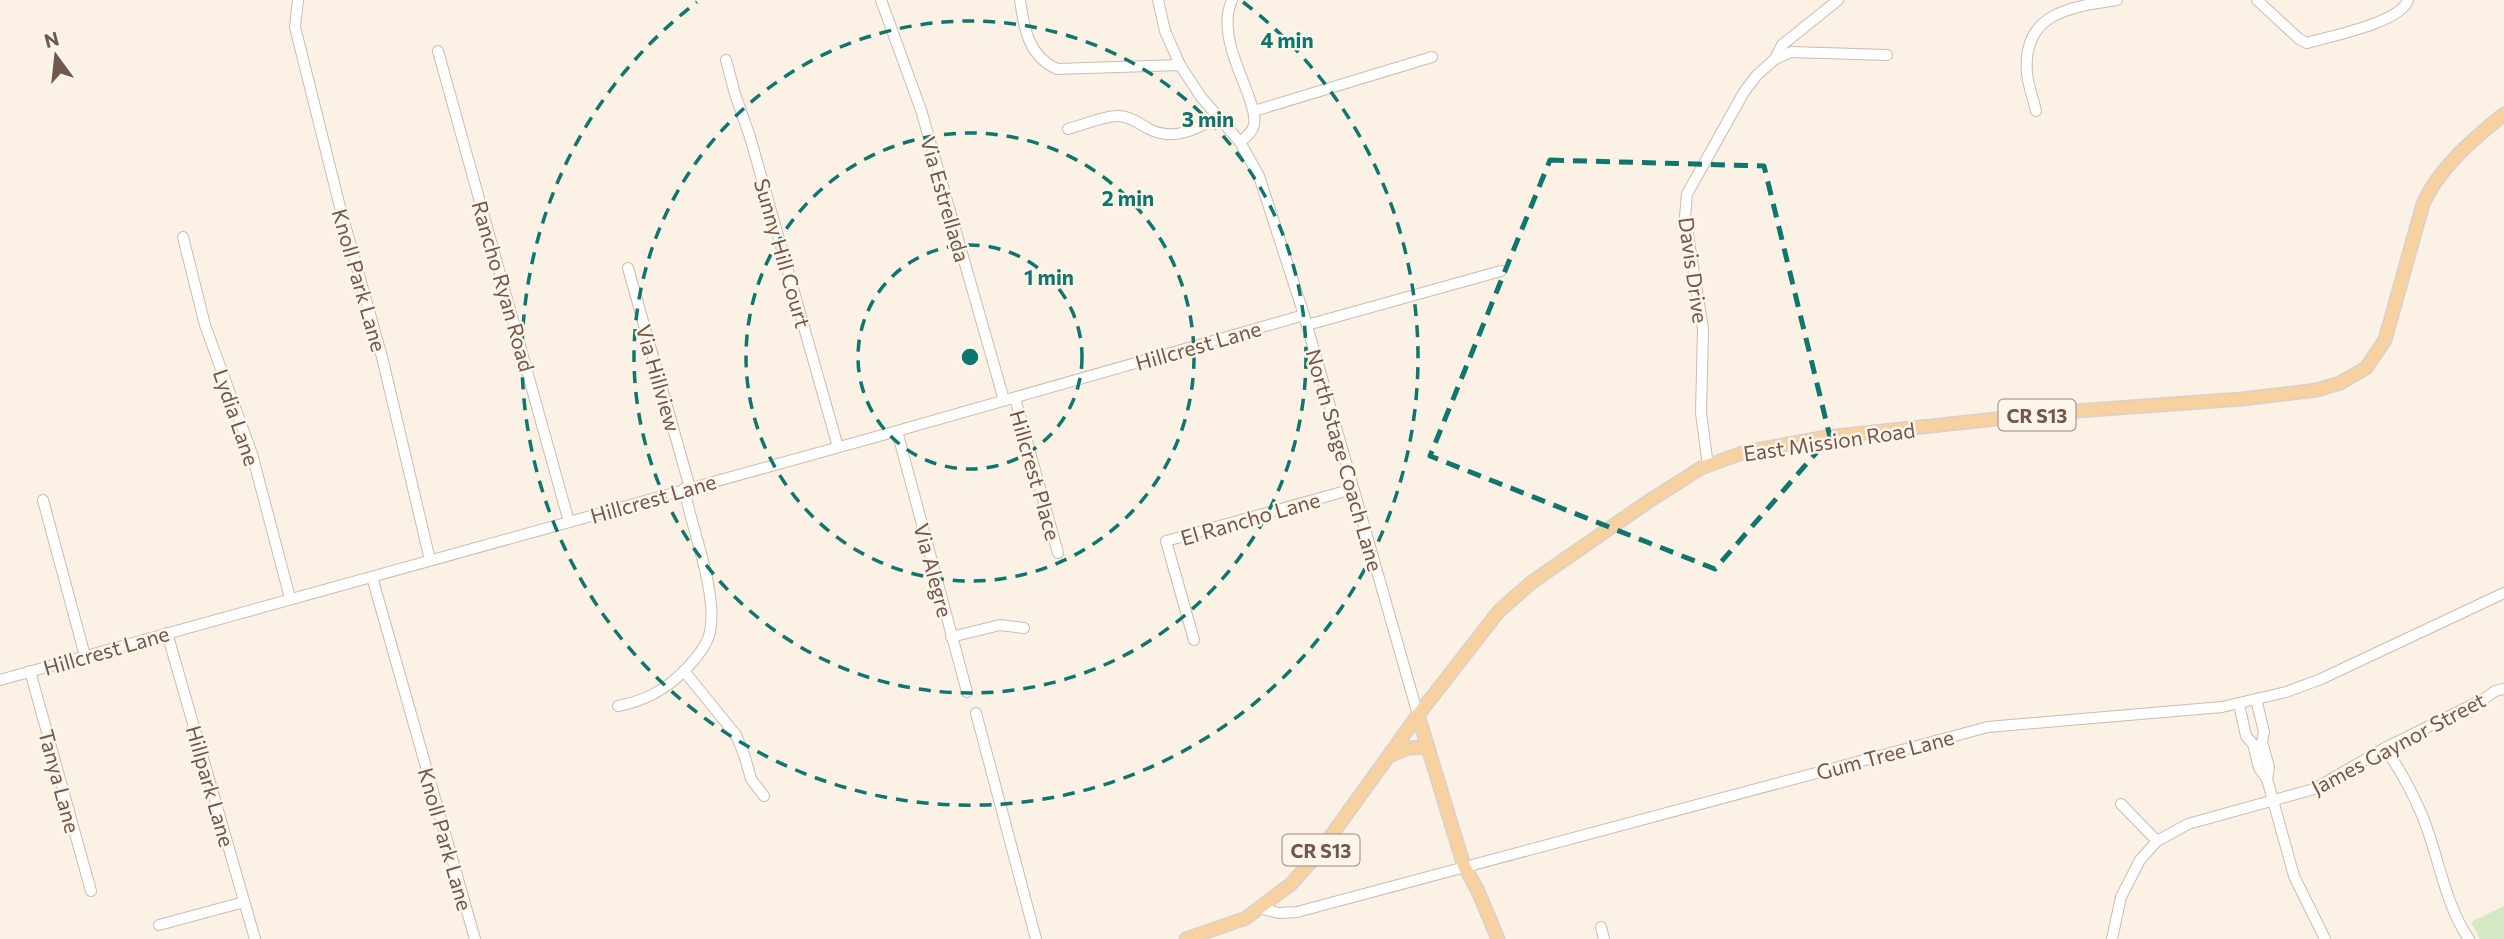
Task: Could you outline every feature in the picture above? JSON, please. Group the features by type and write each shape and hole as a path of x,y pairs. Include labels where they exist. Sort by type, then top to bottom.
{"main road":[{"name":"East Mission Road","path":"1186,939 1246,918 1291,884 1318,854 1418,715 1491,620 1532,582 1646,503 1708,466 1745,452 1827,438 2062,412 2242,399 2317,390 2340,383 2366,368 2385,340 2423,204 2432,184 2459,154 2504,114"},
{"name":"North Stage Coach Lane","path":"1418,715 1464,866 1477,889 1497,939"},
{"path":"1388,757 1408,748 1428,747"}],"street":[{"name":"Knoll Park Lane","path":"298,0 295,27 340,207 382,357 430,560"},
{"name":"Via Estrellada","path":"881,0 921,110 1009,399"},
{"path":"1020,0 1030,45 1045,64 1057,69 1180,65"},
{"name":"North Stage Coach Lane","path":"1158,0 1165,31 1180,65 1201,97 1240,142 1259,176 1306,320 1418,715"},
{"path":"1232,0 1226,23 1254,111 1251,132 1240,142"},
{"name":"Davis Drive","path":"1708,466 1701,413 1703,329 1685,217 1687,194 1744,92 1757,75 1775,59 1782,45 1838,0"},
{"path":"2036,111 2027,76 2027,60 2029,42 2039,27 2052,15 2083,5 2117,0"},
{"path":"2257,0 2299,39 2307,43 2383,19 2400,11 2408,0"},
{"name":"Rancho Ryan Road","path":"438,51 569,522"},
{"path":"1775,59 1791,52 1887,55"},
{"path":"1254,111 1432,57"},
{"name":"Sunny Hill Court","path":"726,60 838,447"},
{"path":"1068,129 1117,116 1133,120 1166,136 1182,133 1219,116"},
{"name":"Lydia Lane","path":"183,237 205,324 251,454 290,598"},
{"name":"Via Hillview","path":"618,706 641,701 672,683 693,662 710,634 712,602 687,489 628,268"},
{"name":"Hillcrest Lane","path":"0,680 1009,399 1502,271"},
{"name":"Hillcrest Place","path":"1009,399 1058,553"},
{"name":"Via Alegre","path":"897,431 951,637 1000,625 1024,628"},
{"name":"El Rancho Lane","path":"1194,640 1166,541 1353,489"},
{"path":"43,500 85,656"},
{"name":"Knoll Park Lane","path":"372,576 475,939"},
{"name":"Gum Tree Lane","path":"1259,908 1279,913 1297,912 1988,727 2239,704 2286,692 2320,679 2504,593"},
{"name":"Hillpark Lane","path":"167,633 255,939"},
{"path":"951,637 967,692"},
{"name":"Tanya Lane","path":"30,671 91,891"},
{"path":"684,671 736,735 751,779 764,796"},
{"name":"James Gaynor Street","path":"2112,939 2121,897 2140,860 2157,841 2188,824 2314,789 2385,748 2495,691 2504,689"},
{"path":"2256,699 2269,767 2267,779"},
{"path":"2239,704 2246,736 2253,744 2259,768 2267,779 2294,876 2325,939"},
{"path":"976,713 1036,939"},
{"path":"2385,748 2422,816 2439,869 2462,929 2469,939"},
{"path":"2121,804 2157,841"},
{"path":"159,925 244,902"},
{"path":"1601,928 1604,939"}],"highlighted area":[{"path":"1550,160 1764,166 1830,437 1715,569 1430,456"}],"green space":[{"path":"2504,906 2504,939 2480,939 2471,922"}]}
